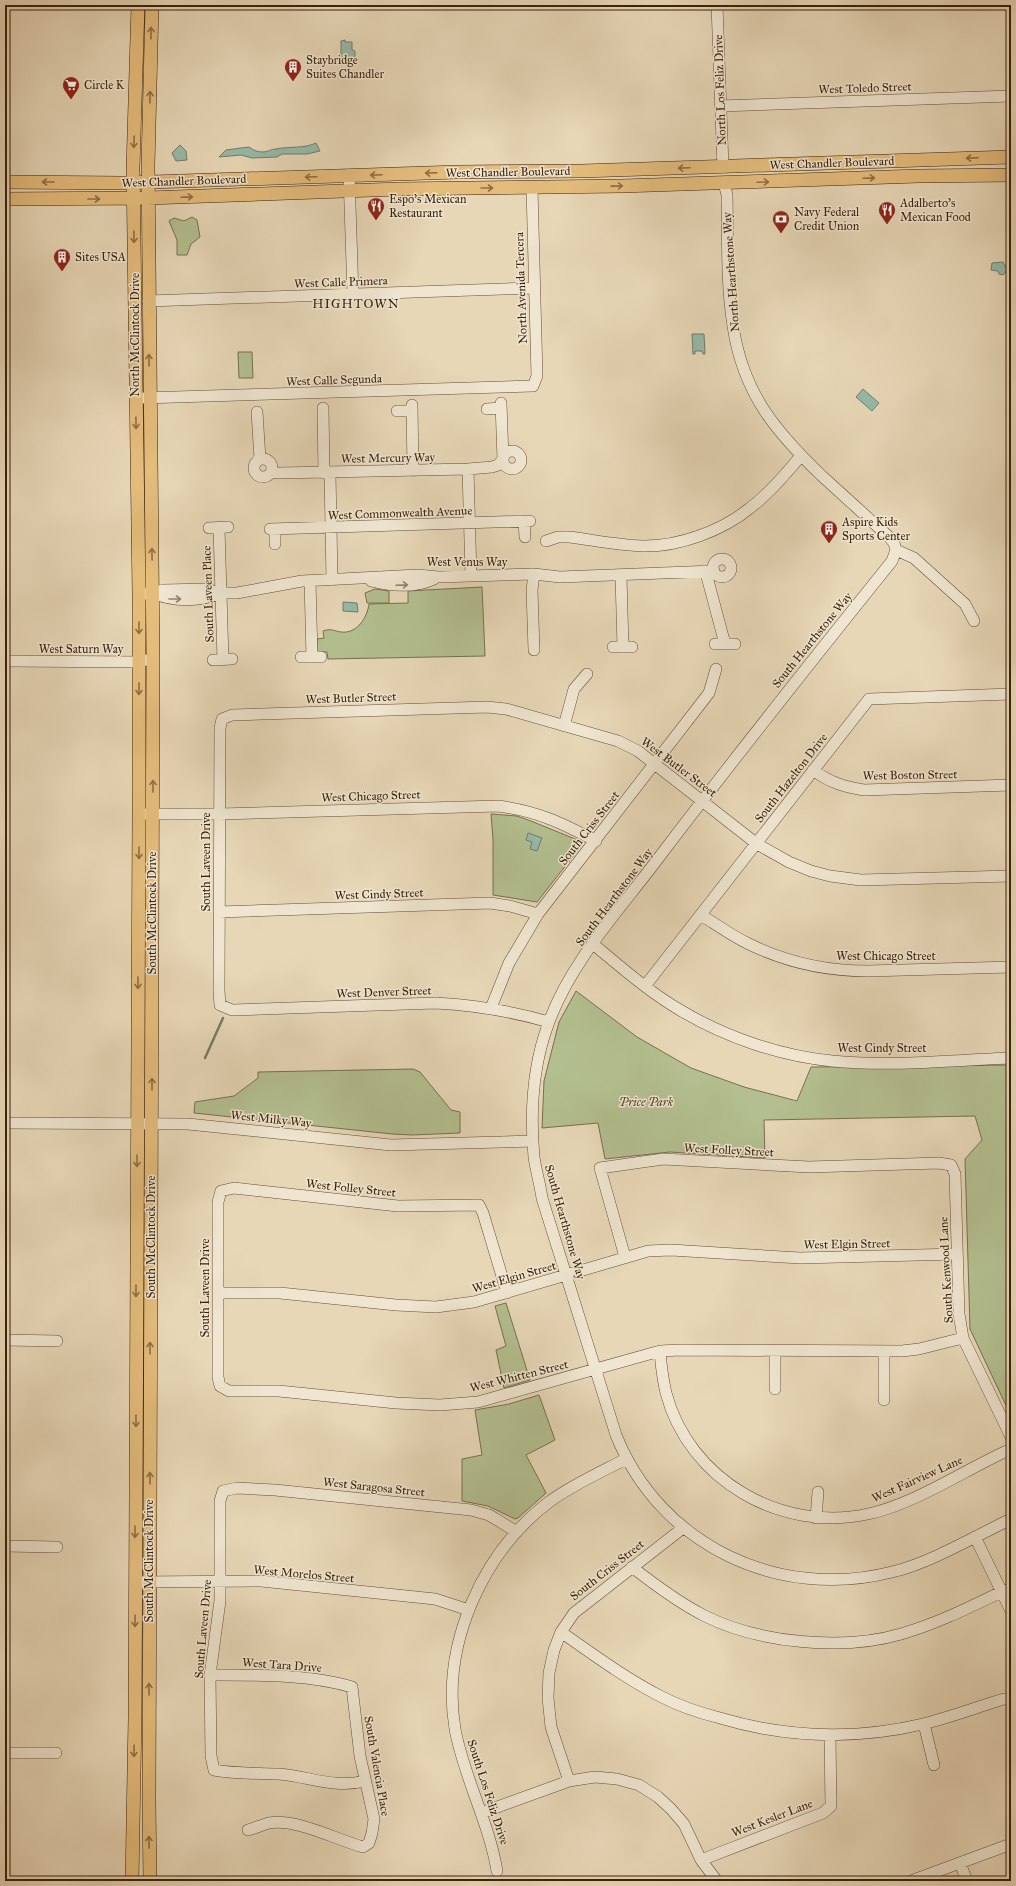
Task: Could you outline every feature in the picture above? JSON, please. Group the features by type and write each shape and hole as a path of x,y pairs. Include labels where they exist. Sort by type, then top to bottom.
{"main road":[{"name":"North McClintock Drive","path":"138,5 134,198 135,397 139,594"},
{"name":"North McClintock Drive","path":"152,5 148,182 148,301 153,593"},
{"name":"West Chandler Boulevard","path":"5,199 148,198 350,191 532,188 1011,157"},
{"name":"West Chandler Boulevard","path":"5,182 148,182 350,175 582,172 724,175 1011,175"},
{"name":"South McClintock Drive","path":"150,1881 149,1582 153,593"},
{"name":"South McClintock Drive","path":"132,1881 135,1582 139,594"}],"street":[{"name":"North Los Feliz Drive","path":"718,5 720,106 724,175"},
{"name":"West Toledo Street","path":"720,106 1011,96"},
{"path":"350,175 353,295"},
{"name":"North Hearthstone Way","path":"724,175 731,314 740,359 748,382 766,414 788,442 889,537 894,543 896,550"},
{"name":"North Avenida Tercera","path":"532,188 537,376 533,386"},
{"name":"West Calle Primera","path":"148,301 534,288"},
{"name":"West Calle Segunda","path":"135,397 149,399 533,386"},
{"name":"West Mercury Way","path":"260,459 254,466 256,474 265,477 272,472 278,474 468,470 492,467 498,465 503,459 501,405 487,408"},
{"path":"139,594 153,593 164,590 198,594 206,589 220,593 253,591 310,581 332,580 331,528 323,408"},
{"path":"397,411 412,408 413,471"},
{"path":"257,412 260,459 269,461 272,466 272,472"},
{"path":"546,541 558,537 569,537 643,546 674,542 697,536 721,526 749,509 768,493 802,456"},
{"path":"468,470 471,576"},
{"name":"West Commonwealth Avenue","path":"275,544 272,529 470,524 527,521 525,537"},
{"name":"South Laveen Place","path":"219,528 223,660"},
{"path":"896,550 914,558 965,604 974,621"},
{"name":"South Hearthstone Way","path":"896,550 892,560 702,801 593,944 572,975 549,1022 536,1076 532,1114 534,1158 542,1198 609,1418 626,1459 650,1493 683,1528 711,1547 744,1563 785,1576 820,1580 856,1579 893,1572 926,1560 1011,1519"},
{"name":"West Venus Way","path":"332,580 364,579 386,585 399,585 430,581 439,577 534,574 560,577 621,576 710,572 725,644"},
{"path":"534,574 532,590 534,650"},
{"path":"621,576 623,647"},
{"path":"310,581 311,657"},
{"name":"West Saturn Way","path":"5,661 144,662 153,654"},
{"name":"South Criss Street","path":"491,1008 509,963 538,914 709,693 716,669"},
{"path":"564,726 574,689 587,674"},
{"name":"South Hazelton Drive","path":"645,986 869,699 1011,694"},
{"name":"West Butler Street","path":"222,719 232,715 487,707 506,709 618,741 638,751 757,844 789,862 818,873 846,879 861,880 1011,876"},
{"name":"South Laveen Drive","path":"220,1005 220,728 222,719"},
{"name":"West Boston Street","path":"813,770 824,778 843,786 864,790 1011,785"},
{"name":"West Chicago Street","path":"139,814 220,814 498,806 524,810 555,820 596,841"},
{"name":"West Cindy Street","path":"219,912 490,903 510,906 538,914"},
{"name":"West Chicago Street","path":"701,915 748,944 778,956 815,967 846,971 868,971 1011,967"},
{"name":"West Cindy Street","path":"593,944 645,986 679,1010 697,1020 739,1038 782,1052 819,1060 870,1063 1011,1058"},
{"name":"West Denver Street","path":"220,1005 232,1010 435,1003 491,1008 549,1022"},
{"name":"West Milky Way","path":"5,1123 137,1122 213,1126 391,1144 533,1141"},
{"name":"West Folley Street","path":"625,1257 600,1168 663,1159 809,1167 939,1162 951,1165"},
{"name":"South Kenwood Lane","path":"951,1165 955,1174 959,1314 963,1338 1011,1437"},
{"name":"West Folley Street","path":"221,1191 234,1188 398,1206 479,1205 483,1213 507,1293"},
{"name":"South Laveen Drive","path":"220,1386 218,1377 218,1202 221,1191"},
{"name":"West Elgin Street","path":"218,1293 280,1293 436,1307 474,1302 648,1251 671,1250 800,1258 957,1254"},
{"name":"West Whitten Street","path":"220,1386 229,1391 279,1391 396,1403 440,1405 478,1402 537,1387 594,1369 660,1351 775,1350 884,1352 919,1349 963,1338"},
{"path":"5,1340 57,1341"},
{"path":"775,1350 775,1389"},
{"name":"West Fairview Lane","path":"660,1351 666,1394 679,1426 694,1449 718,1476 745,1496 795,1515 816,1518 856,1516 892,1507 1011,1449"},
{"path":"884,1352 884,1400"},
{"name":"South Los Feliz Drive","path":"497,1871 492,1843 460,1752 455,1728 453,1700 454,1674 459,1641 469,1610 483,1580 499,1555 517,1532 550,1502 626,1459"},
{"name":"West Saragosa Street","path":"223,1491 236,1488 275,1490 471,1510 489,1515 517,1532"},
{"name":"South Laveen Drive","path":"223,1491 220,1501 220,1601 210,1675 211,1756 214,1770 231,1774 279,1774 336,1785 365,1782"},
{"path":"816,1518 818,1492"},
{"name":"South Criss Street","path":"569,1781 550,1727 548,1698 548,1673 554,1650 561,1632 574,1613 683,1528"},
{"path":"975,1537 1006,1590 1011,1611"},
{"path":"5,1546 57,1546"},
{"path":"632,1567 659,1588 706,1616 743,1631 790,1640 842,1642 900,1634 945,1619 1006,1590"},
{"name":"West Morelos Street","path":"135,1582 261,1582 435,1600 469,1610"},
{"path":"561,1632 621,1674 662,1697 703,1713 743,1725 782,1732 830,1736 880,1732 924,1724 1011,1698"},
{"name":"West Tara Drive","path":"210,1675 268,1675 340,1683 352,1687"},
{"name":"South Valencia Place","path":"248,1830 270,1823 289,1824 326,1834 349,1844 363,1847 369,1843 374,1819 360,1756 352,1687"},
{"path":"924,1724 934,1765"},
{"name":"West Kesler Lane","path":"701,1860 823,1813 831,1806 830,1736"},
{"path":"5,1752 56,1753"},
{"path":"481,1813 569,1781 595,1777 617,1779 639,1785 658,1797 684,1824 701,1860 717,1881"},
{"path":"911,1881 1011,1844"},
{"path":"960,1863 967,1881"}],"green space":[{"path":"192,217 197,220 200,237 191,244 187,255 177,255 177,240 169,221 174,218 184,221"},
{"path":"238,352 252,352 253,378 239,378"},
{"path":"482,587 485,656 328,659 327,652 317,652 317,639 324,638 323,631 330,630 347,632 356,628 366,615 369,604 408,603 408,591"},
{"path":"375,589 389,591 389,603 367,603 365,593"},
{"path":"491,814 517,816 580,841 582,845 537,902 493,895 493,839"},
{"name":"Price Park","path":"576,991 637,1037 691,1068 744,1087 797,1101 811,1067 1011,1065 1011,1416 970,1329 965,1159 982,1140 975,1116 764,1120 765,1158 670,1152 605,1159 598,1123 542,1128 544,1081 559,1022"},
{"path":"413,1069 420,1072 451,1110 460,1112 460,1133 412,1135 392,1134 194,1113 195,1102 234,1096 258,1078 258,1072"},
{"path":"506,1303 530,1380 504,1388 496,1350 506,1346 495,1306"},
{"path":"539,1395 555,1440 526,1455 546,1493 515,1519 488,1506 462,1501 462,1459 482,1455 475,1410 509,1404"}],"shaded area":[{"path":"345,40 345,42 352,42 352,50 355,51 355,64 346,64 346,60 341,60 341,41"},
{"path":"316,143 320,151 307,154 282,154 277,157 252,158 241,155 219,157 226,150 249,147 257,151 265,152 273,149 306,146"},
{"path":"180,145 186,151 187,160 176,161 172,153"},
{"path":"1003,262 1006,272 1003,275 999,274 998,271 991,270 992,263"},
{"path":"692,334 704,334 705,354 703,354 702,351 695,351 695,354 693,354"},
{"path":"863,389 879,403 872,411 856,397"},
{"path":"343,602 357,603 358,612 343,611"},
{"path":"528,833 542,838 537,851 530,849 532,842 526,840"}],"waterway":[{"path":"205,1058 223,1018"}],"place":[{"name":"Staybridge Suites Chandler","path":"293,82"},
{"name":"Circle K","path":"71,100"},
{"name":"Espo’s Mexican Restaurant","path":"376,221"},
{"name":"Adalberto’s Mexican Food","path":"887,225"},
{"name":"Navy Federal Credit Union","path":"781,234"},
{"name":"Sites USA","path":"62,272"},
{"name":"Aspire Kids Sports Center","path":"829,544"}],"district":[{"name":"HIGHTOWN","path":"356,303"}]}
